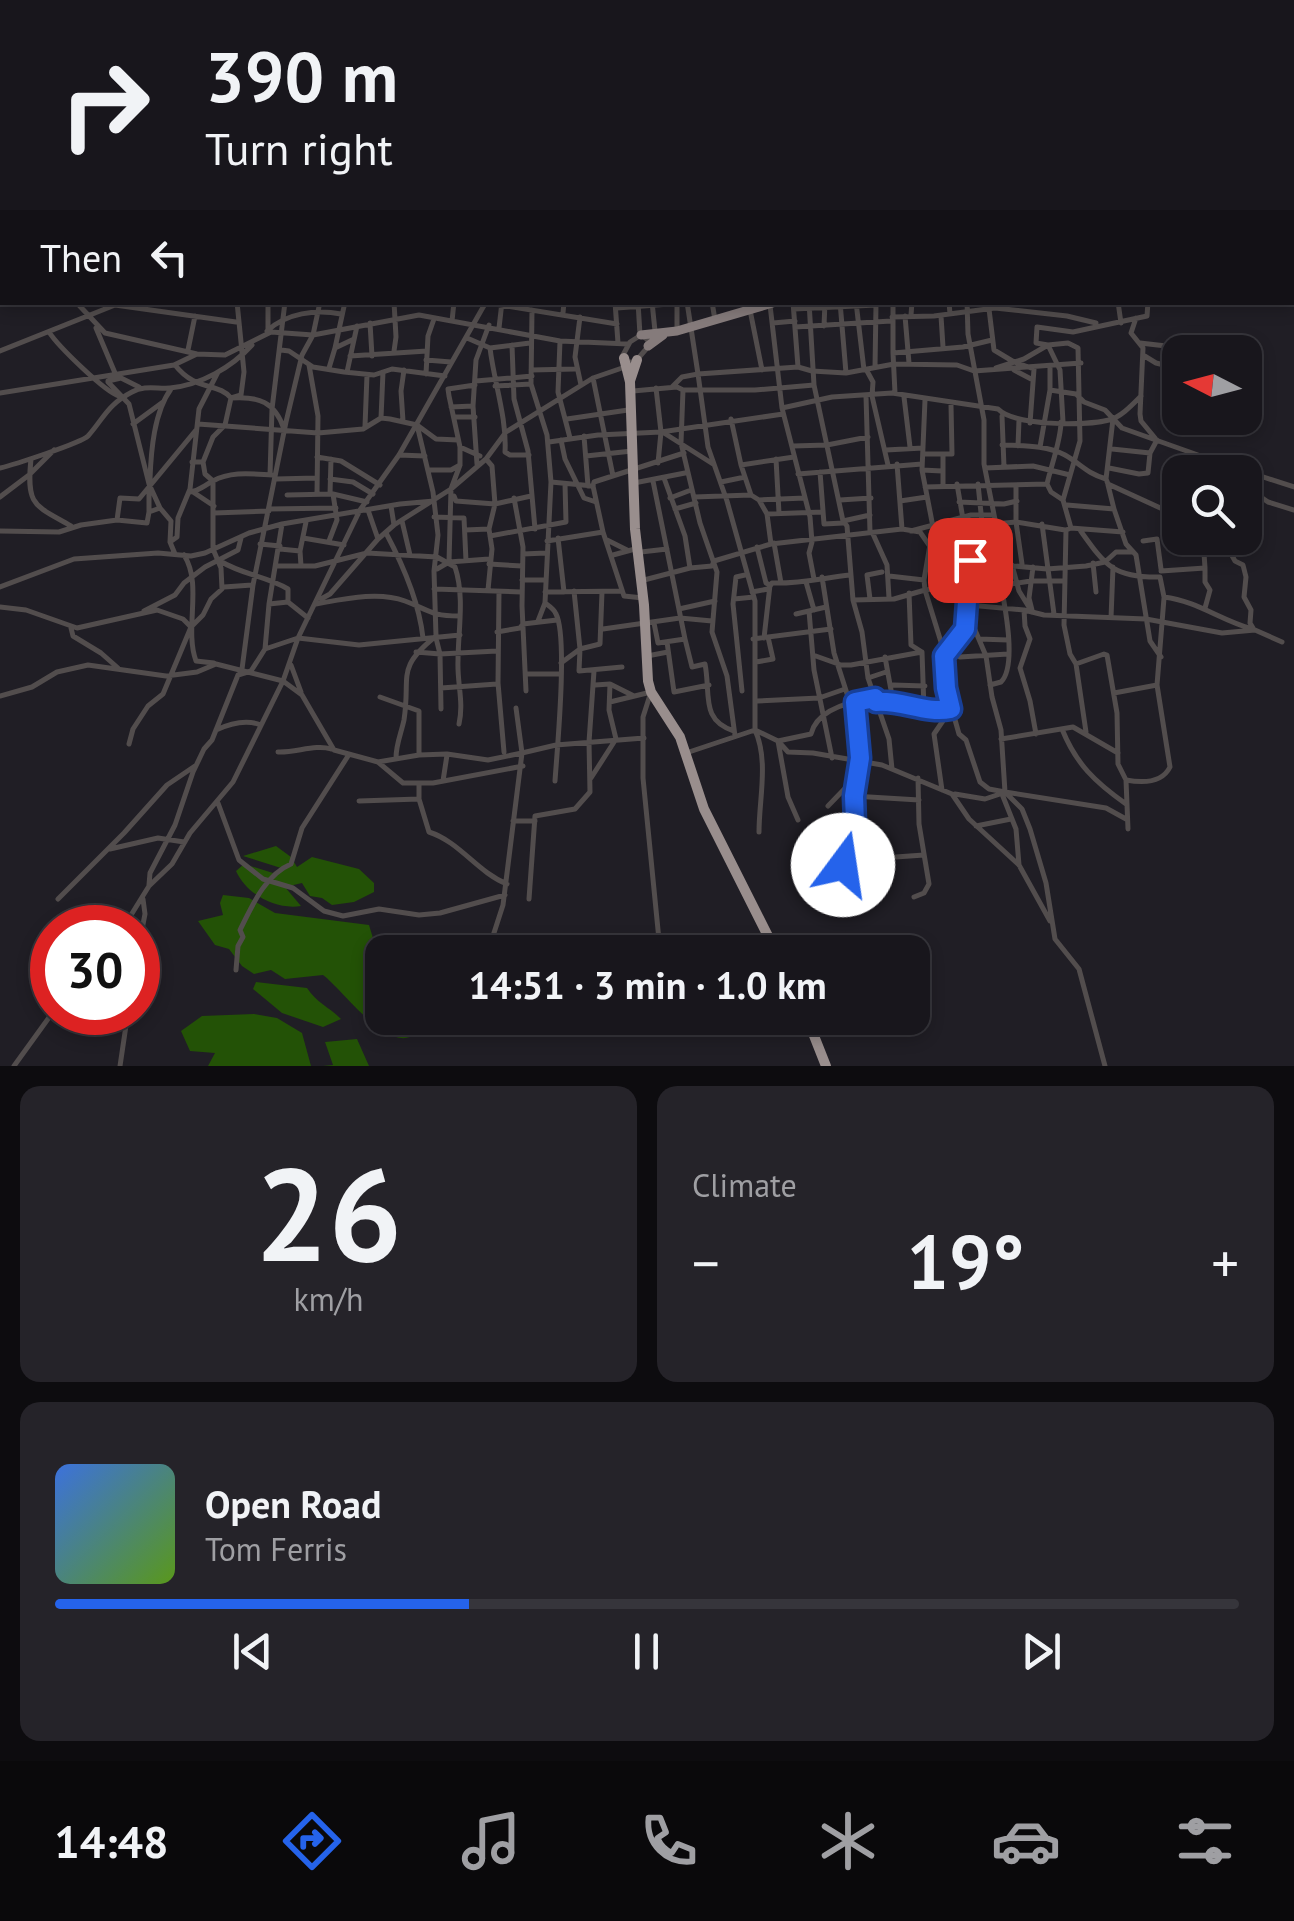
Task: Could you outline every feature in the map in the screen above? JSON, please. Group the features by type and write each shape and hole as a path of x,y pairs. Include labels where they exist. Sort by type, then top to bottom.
{"highway":[{"path":"630,387 638,360"},
{"path":"625,362 635,451 634,550 650,624 645,656 651,692 677,730 713,831 767,935"},
{"path":"813,1035 826,1066"}],"main road":[{"path":"641,335 677,330 766,305"},
{"path":"648,346 660,334"}],"street":[{"path":"79,305 95,325 115,373"},
{"path":"88,305 89,314"},
{"path":"0,351 116,305"},
{"path":"137,305 236,322"},
{"path":"175,305 175,312"},
{"path":"188,350 190,305"},
{"path":"231,398 240,395 244,372 236,305"},
{"path":"268,305 268,330"},
{"path":"274,476 271,430 284,305"},
{"path":"242,669 253,581 274,476 320,305"},
{"path":"329,370 344,305"},
{"path":"394,305 394,352"},
{"path":"419,305 419,315"},
{"path":"452,321 454,305"},
{"path":"190,492 198,494 214,510 336,511 368,506 477,324 484,305"},
{"path":"500,328 502,305"},
{"path":"563,313 564,305"},
{"path":"638,305 641,335"},
{"path":"618,343 616,306 652,305 660,334"},
{"path":"677,305 677,330"},
{"path":"687,305 715,465 754,598 755,730 762,755 759,832"},
{"path":"712,305 715,320"},
{"path":"772,305 783,411 809,514 809,553 852,703 859,763 855,778 856,815 840,893 866,893 865,833 856,815"},
{"path":"798,367 794,306 840,305 846,373"},
{"path":"856,305 866,370 873,382 869,396 867,467 872,534 886,574 889,599"},
{"path":"875,368 877,305"},
{"path":"894,305 896,393"},
{"path":"910,364 911,305"},
{"path":"950,305 950,314"},
{"path":"967,305 1008,640 1007,676 990,685"},
{"path":"991,305 994,350 1033,380"},
{"path":"772,323 858,327 991,305 1101,325"},
{"path":"1118,305 1121,322"},
{"path":"1086,732 1076,664 1067,643 1063,615 1069,529 1065,502 1080,441 1080,351 1075,345 1036,342 1037,327 1073,332 1147,316 1148,305"},
{"path":"810,306 812,371 848,536 852,600 862,632 868,678 888,738 892,768"},
{"path":"824,306 824,326"},
{"path":"538,622 545,602 550,482 547,442 532,377 530,307 617,324"},
{"path":"750,310 762,370"},
{"path":"108,382 120,378 142,388 193,383 241,357 284,317 319,312 341,314"},
{"path":"95,325 115,336 197,354 225,355 272,332 312,335 419,315 560,341 628,344 641,335"},
{"path":"941,316 943,348"},
{"path":"426,374 434,317"},
{"path":"580,317 575,369 581,385"},
{"path":"1136,318 1130,333 1143,348 1141,422 1157,440"},
{"path":"370,323 372,356"},
{"path":"347,372 357,326"},
{"path":"477,464 473,406 476,368 488,326"},
{"path":"845,346 858,327"},
{"path":"49,332 58,347 109,393 123,397"},
{"path":"486,459 506,432 581,385 625,362 638,360 648,346 647,338 641,335"},
{"path":"468,338 490,348 530,344"},
{"path":"335,348 354,339"},
{"path":"893,353 964,347 992,340"},
{"path":"560,341 557,369 561,410 570,438"},
{"path":"1135,341 1162,345"},
{"path":"625,362 628,344"},
{"path":"512,345 514,399 529,455 535,529"},
{"path":"1014,366 1048,345"},
{"path":"1048,345 1058,366 1063,392 1060,436 1047,484 1065,502 1114,509"},
{"path":"758,348 775,346"},
{"path":"490,348 492,378 506,432 504,452 529,455"},
{"path":"280,350 289,351 305,364 329,370 367,375 404,370 444,376"},
{"path":"350,356 427,351"},
{"path":"0,393 174,365 197,354"},
{"path":"1142,355 1162,364"},
{"path":"426,360 451,362"},
{"path":"305,364 318,416 317,494"},
{"path":"672,388 682,377 698,374 798,367 846,373 894,364 957,365 974,371 1081,364"},
{"path":"174,365 193,383 225,391 231,398 266,400 286,432"},
{"path":"476,368 492,367"},
{"path":"1040,447 1050,367"},
{"path":"495,386 514,386 557,369 575,369"},
{"path":"1030,423 1034,369"},
{"path":"170,542 177,537 178,518 190,492 198,409 219,370"},
{"path":"403,421 404,370"},
{"path":"381,418 383,372"},
{"path":"108,382 115,373"},
{"path":"365,428 367,375"},
{"path":"449,562 451,489 460,465 448,390 492,378 532,377"},
{"path":"95,378 108,382 129,404 150,484 160,508 171,521 170,542 188,560 190,627 196,660 283,681 302,695"},
{"path":"594,378 613,476"},
{"path":"630,387 701,390 814,384"},
{"path":"0,468 84,438 103,412 142,388"},
{"path":"0,531 59,532 72,526 118,520 147,523 153,441 172,388"},
{"path":"656,388 661,432 658,462"},
{"path":"683,390 681,443 686,473 714,561 716,616 712,632 725,666 735,734"},
{"path":"1050,390 1080,397 1105,410 1122,428 1198,455"},
{"path":"435,393 449,396"},
{"path":"547,442 681,429 783,411 832,397 896,393 998,410 1019,420 1044,423 1113,420 1141,396"},
{"path":"869,396 888,464"},
{"path":"904,397 907,464"},
{"path":"213,481 204,474 202,462 213,437 225,424 231,398"},
{"path":"925,400 922,467 932,524 924,580 944,656 951,709 980,782 1004,793 1106,808 1126,819"},
{"path":"134,424 164,402"},
{"path":"886,450 908,447 943,456 952,454 950,404"},
{"path":"451,406 473,406"},
{"path":"274,408 290,408"},
{"path":"567,420 631,410"},
{"path":"1002,414 1004,468"},
{"path":"454,417 475,417"},
{"path":"118,520 120,498 139,500 198,427 225,424 318,433 365,428 381,418 403,421 417,425 436,439 459,444 492,466 496,504 490,532 488,590"},
{"path":"731,420 750,495"},
{"path":"1018,446 1019,420"},
{"path":"1113,420 1107,481 1114,509 1133,552 1150,641 1161,657"},
{"path":"417,425 434,501 441,709"},
{"path":"661,432 715,465"},
{"path":"584,436 590,486 622,591 626,597 644,598"},
{"path":"985,436 1018,446 1054,449 1072,458 1087,474 1162,508"},
{"path":"792,446 827,445 868,437"},
{"path":"561,440 565,459 584,498 596,502"},
{"path":"1109,468 1148,473 1150,454 1157,440"},
{"path":"0,496 30,475 56,448"},
{"path":"1112,450 1150,454"},
{"path":"586,456 635,451"},
{"path":"634,477 658,462 684,453"},
{"path":"399,455 426,456"},
{"path":"317,602 330,594 386,532 451,489 477,464 495,455 529,455"},
{"path":"943,456 943,486"},
{"path":"318,457 331,459 380,484"},
{"path":"741,464 794,457"},
{"path":"31,459 30,490 41,512 72,526"},
{"path":"328,541 336,511 331,459"},
{"path":"776,460 778,513"},
{"path":"192,462 202,462"},
{"path":"798,474 888,464 942,471"},
{"path":"897,464 902,529"},
{"path":"429,470 451,470 460,465"},
{"path":"985,468 1049,469 1070,475"},
{"path":"820,472 824,524 870,515"},
{"path":"550,482 590,486 613,476 653,481 686,473"},
{"path":"190,492 236,474 316,478"},
{"path":"1262,474 1294,487"},
{"path":"721,483 744,477"},
{"path":"664,478 685,536 690,568"},
{"path":"330,479 353,482 374,494"},
{"path":"213,481 213,549 222,589"},
{"path":"653,481 692,667 705,664 713,720 735,734"},
{"path":"721,483 735,494"},
{"path":"465,530 548,528 566,522 565,484"},
{"path":"944,656 965,629 970,588 957,484"},
{"path":"978,484 987,571"},
{"path":"924,487 1047,484"},
{"path":"1016,486 1022,564"},
{"path":"451,489 456,501 496,504 531,496"},
{"path":"670,498 692,490"},
{"path":"286,495 332,494 368,506 434,501"},
{"path":"674,509 725,494 750,495 760,500 805,498"},
{"path":"514,498 523,554 526,691"},
{"path":"840,500 871,498"},
{"path":"899,501 927,498"},
{"path":"1262,498 1294,510"},
{"path":"760,500 767,514 781,584"},
{"path":"958,502 1017,501"},
{"path":"368,506 378,539"},
{"path":"391,506 394,526"},
{"path":"149,512 160,508"},
{"path":"138,905 241,768 360,510"},
{"path":"0,588 74,560 204,554 264,529 306,522 336,511"},
{"path":"767,514 823,512"},
{"path":"911,530 960,517 994,515"},
{"path":"434,517 464,518 466,560"},
{"path":"402,521 410,555"},
{"path":"301,566 306,522"},
{"path":"996,524 1016,522 1124,532"},
{"path":"149,886 150,873 238,675 252,671 266,649 282,524"},
{"path":"1042,524 1054,614"},
{"path":"642,580 712,566 714,561 772,544 902,529 920,532 929,545 947,550 953,590 968,608 986,656 1001,739 1004,793 1016,830 1019,865"},
{"path":"1080,530 1095,556 1138,578 1205,568"},
{"path":"386,532 418,608 423,638 404,682 404,722 396,743 396,758"},
{"path":"547,541 604,536 634,550"},
{"path":"0,607 44,615 70,628 91,626 143,611 176,595 190,578 238,550 240,538"},
{"path":"303,538 344,545"},
{"path":"558,538 564,592"},
{"path":"1126,780 1158,779 1170,767 1157,684 1164,598 1157,539 1143,540"},
{"path":"260,544 300,551"},
{"path":"757,547 766,583 770,585"},
{"path":"948,555 999,547"},
{"path":"613,555 668,548"},
{"path":"970,573 1012,564 1064,568 1104,562 1116,552 1133,552"},
{"path":"277,566 336,562 367,553 438,556 455,567 460,589 459,724"},
{"path":"523,554 546,553"},
{"path":"1205,555 1205,582 1210,590 1205,608"},
{"path":"1231,555 1243,565 1244,597 1254,630"},
{"path":"218,560 253,581"},
{"path":"434,571 449,562 466,560 522,566"},
{"path":"1093,563 1096,592"},
{"path":"1012,564 1016,582 1033,613"},
{"path":"1033,566 1029,598 1033,613"},
{"path":"1111,618 1113,567"},
{"path":"546,571 563,569"},
{"path":"742,690 734,599 736,577 745,575"},
{"path":"754,598 770,585 850,575"},
{"path":"870,599 867,575 924,580"},
{"path":"522,580 545,580"},
{"path":"852,600 889,599 926,590 1031,580 1064,581"},
{"path":"129,744 133,729 148,706 163,694 190,627 226,585 274,581 288,590 288,602"},
{"path":"806,582 812,610 813,656 832,758"},
{"path":"756,662 773,658 766,638 770,585"},
{"path":"434,589 522,592"},
{"path":"574,591 579,671 622,667"},
{"path":"545,592 622,591"},
{"path":"498,592 498,684 504,752"},
{"path":"560,663 580,649 600,644 602,592"},
{"path":"910,594 911,645 922,652"},
{"path":"317,602 365,597 404,600 435,616 460,616"},
{"path":"680,610 716,600 754,598 768,607"},
{"path":"1164,598 1205,608 1217,617 1282,642"},
{"path":"716,600 734,599"},
{"path":"269,604 288,602 308,618"},
{"path":"545,602 558,620 562,696 555,782"},
{"path":"692,606 696,619"},
{"path":"796,614 826,608"},
{"path":"968,608 1146,619 1222,633 1254,630"},
{"path":"1024,610 1030,639 1020,668 1036,734"},
{"path":"143,611 170,612 190,627"},
{"path":"603,629 680,618 712,620"},
{"path":"498,632 520,628 522,624 558,620"},
{"path":"650,624 657,641 685,639"},
{"path":"70,628 72,636 120,669"},
{"path":"753,638 831,630"},
{"path":"266,649 298,638 359,645 460,635"},
{"path":"416,652 436,636"},
{"path":"979,639 1008,640"},
{"path":"666,642 674,692 709,685"},
{"path":"416,652 497,651"},
{"path":"645,656 668,652"},
{"path":"813,656 838,664 867,664 884,657 922,652"},
{"path":"922,652 924,709"},
{"path":"960,657 1008,654"},
{"path":"1076,664 1093,656 1108,655 1118,764 1126,780 1128,829"},
{"path":"884,657 892,701"},
{"path":"290,662 302,695 334,750"},
{"path":"0,696 32,687 57,672 88,665 172,675 198,672 216,664"},
{"path":"529,899 538,814 575,810 590,792 588,742 594,671"},
{"path":"868,678 886,672"},
{"path":"526,674 560,674"},
{"path":"440,688 498,684"},
{"path":"595,685 610,684 634,696"},
{"path":"592,778 616,740 609,703 610,684"},
{"path":"1114,693 1157,684"},
{"path":"892,685 925,686"},
{"path":"757,701 820,698 845,689"},
{"path":"728,692 756,690"},
{"path":"609,703 651,692 644,717 644,782 659,935"},
{"path":"380,697 412,707 420,714 419,755"},
{"path":"778,741 811,734 812,726 826,713 852,703 876,700 924,709 951,709"},
{"path":"493,935 507,884 517,775 523,766 516,708"},
{"path":"942,790 934,734 951,709"},
{"path":"216,730 235,723 262,725"},
{"path":"1001,739 1073,727 1118,753"},
{"path":"1062,728 1078,764 1126,804"},
{"path":"686,752 755,730 778,741 788,752 892,768 952,794 985,799 1004,793"},
{"path":"278,752 306,752 324,747 378,762 448,754 488,760 556,745 644,738"},
{"path":"778,741 788,797 798,820"},
{"path":"443,781 448,754"},
{"path":"236,970 238,946 243,937 240,930 268,882 291,864 302,828 348,756"},
{"path":"378,762 404,783 443,781 523,766"},
{"path":"58,899 167,785 196,766"},
{"path":"828,806 855,778"},
{"path":"914,897 928,889 918,778"},
{"path":"403,798 404,783"},
{"path":"419,783 429,832 448,838 474,863 507,884"},
{"path":"1004,793 1022,809 1030,829 1055,939 1079,970 1104,1066"},
{"path":"952,794 976,826 1019,865 1054,931"},
{"path":"854,796 919,800"},
{"path":"360,801 420,799"},
{"path":"218,802 239,860 268,882 294,888 324,911 343,916 379,908 419,915 505,895"},
{"path":"976,826 1011,818"},
{"path":"511,820 535,821"},
{"path":"108,849 149,838 184,842"},
{"path":"867,859 924,856"},
{"path":"143,898 144,905"},
{"path":"14,1066 36,1035"},
{"path":"120,1066 125,1035"}],"green space":[{"path":"276,846 297,867 312,857 359,869 374,883 374,892 354,902 332,905 310,896 302,883 285,887 301,906 282,906 263,899 247,887 236,871 244,864 273,873 281,868 243,856"},
{"path":"223,895 249,898 275,913 369,925 372,935 365,935 365,1016 323,975 285,979 271,970 254,974 229,949 215,945 198,921 223,915"},
{"path":"256,982 307,988 341,1019 323,1027 282,1013 253,989"},
{"path":"254,1014 277,1018 302,1033 311,1066 208,1066 215,1053 190,1051 181,1031 202,1016"},
{"path":"357,1039 369,1066 323,1066 333,1065 325,1042"}],"route":[{"path":"843,865 850,853 856,815 854,796 860,758 855,702 875,698 876,702 904,703 929,711 951,709 944,656 965,629 970,560"}]}
